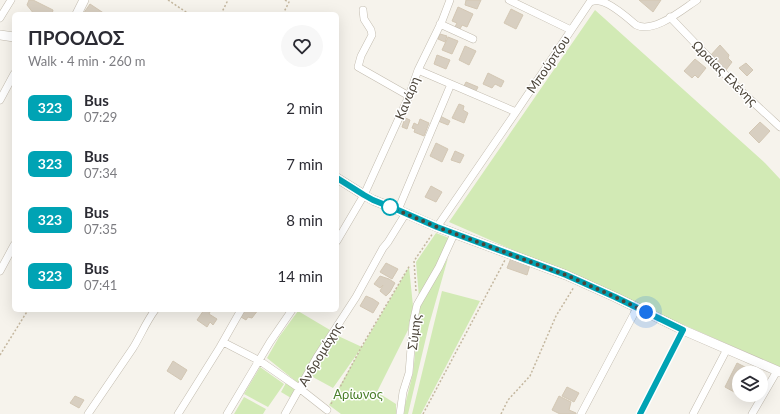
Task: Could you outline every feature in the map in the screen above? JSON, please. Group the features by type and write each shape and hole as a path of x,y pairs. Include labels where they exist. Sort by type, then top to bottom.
{"street":[{"path":"0,18 11,0"},
{"path":"78,12 84,0"},
{"name":"Κανάρη","path":"339,238 364,195 409,96 418,70 450,0"},
{"path":"509,0 571,30"},
{"name":"Μπούρτζου","path":"437,227 590,2 598,0 604,2 640,27 644,27 655,25 697,0"},
{"path":"363,10 364,19 371,30 372,36 361,56 358,67 409,96"},
{"name":"Ωραίας Ελένης","path":"670,17 740,90 780,127"},
{"path":"440,24 473,39"},
{"path":"0,35 12,37"},
{"path":"418,70 516,112"},
{"path":"0,100 12,78"},
{"name":"Ανδρομάχης","path":"285,414 317,357 356,297 383,248 388,242 402,211 452,84"},
{"path":"339,179 373,200 454,234 578,280 683,330 778,372 752,414"},
{"name":"Σύμης","path":"400,414 403,392 409,373 413,323 417,305 439,267 454,234"},
{"path":"0,271 12,249"},
{"path":"581,414 638,308"},
{"path":"88,414 133,348 148,319 153,312"},
{"path":"178,414 240,312"},
{"path":"228,414 270,342 291,312"},
{"path":"640,414 683,330"},
{"path":"223,342 260,361 299,388 327,410"},
{"path":"693,414 727,349"}],"path":[{"path":"168,0 185,12"},
{"path":"222,12 228,0"},
{"path":"284,12 289,1 285,0"},
{"path":"417,305 414,260 437,227"},
{"path":"423,414 509,254"},
{"path":"327,410 362,346 410,265"},
{"path":"501,414 508,400 530,376 556,316 578,280"},
{"path":"0,355 27,312"}],"green space":[{"path":"595,10 765,163 780,179 780,367 449,222"},
{"path":"436,233 449,238 436,269 419,297 416,262"},
{"path":"448,258 429,325 408,414 404,414 413,373 420,306"},
{"name":"Αρίωνος","path":"409,267 413,306 408,330 377,392 396,404 396,414 341,414 329,405"},
{"path":"442,291 480,301 421,414 412,414"},
{"path":"297,312 330,330 298,383 267,358 279,337"},
{"path":"336,335 362,347 333,388 311,376"},
{"path":"260,367 284,384 268,407 244,394"},
{"path":"286,383 296,389 291,398 281,392"},
{"path":"244,397 266,409 263,414 234,414"}],"building":[{"path":"29,0 33,0 53,10 52,12 32,12 27,5"},
{"path":"466,0 481,0 477,9 465,5"},
{"path":"639,0 661,0 653,12"},
{"path":"90,4 102,12 84,12"},
{"path":"458,7 473,14 467,27 462,25 460,29 455,27 457,23 452,21"},
{"path":"511,9 523,15 516,29 504,23"},
{"path":"440,34 447,36 445,42 438,39"},
{"path":"448,37 458,41 452,54 442,50"},
{"path":"720,45 729,55 728,58 732,62 724,71 710,56"},
{"path":"465,46 476,51 469,65 459,60"},
{"path":"437,55 450,60 446,69 434,64"},
{"path":"695,59 706,68 698,78 695,75 692,78 684,71"},
{"path":"746,63 753,70 747,76 739,68"},
{"path":"488,73 504,81 501,87 495,84 492,88 483,84"},
{"path":"466,82 478,87 476,91 464,86"},
{"path":"459,104 464,106 463,110 468,113 464,123 452,118"},
{"path":"440,116 450,121 448,125 438,121"},
{"path":"403,117 410,120 407,129 402,127 404,121 402,120"},
{"path":"420,119 429,123 424,136 414,132 415,129 412,128 414,123 418,125"},
{"path":"760,122 770,131 759,143 749,133"},
{"path":"436,143 448,149 442,162 430,156"},
{"path":"455,151 464,155 460,163 451,160"},
{"path":"431,186 442,192 436,202 425,197"},
{"path":"511,258 530,265 527,275 507,268"},
{"path":"386,263 398,269 392,279 380,272"},
{"path":"380,276 395,283 386,296 380,291 383,285 380,288 374,284"},
{"path":"366,296 379,303 373,313 360,306"},
{"path":"203,312 210,312 209,314 217,319 213,325 210,322 207,327 197,320"},
{"path":"243,312 256,312 252,318 248,317 246,320 241,317"},
{"path":"173,361 187,370 181,380 167,371"},
{"path":"737,363 743,366 736,366"},
{"path":"732,373 732,391 725,387"},
{"path":"567,387 579,393 574,402 562,396"},
{"path":"75,396 84,400 79,408 70,403"},
{"path":"559,396 571,402 569,410 576,414 560,414 552,410"}],"bus line":[{"name":"323","path":"339,179 373,200 426,223 566,275 683,330 640,414"}],"route":[{"path":"390,207 426,223 566,275 646,312"}]}
